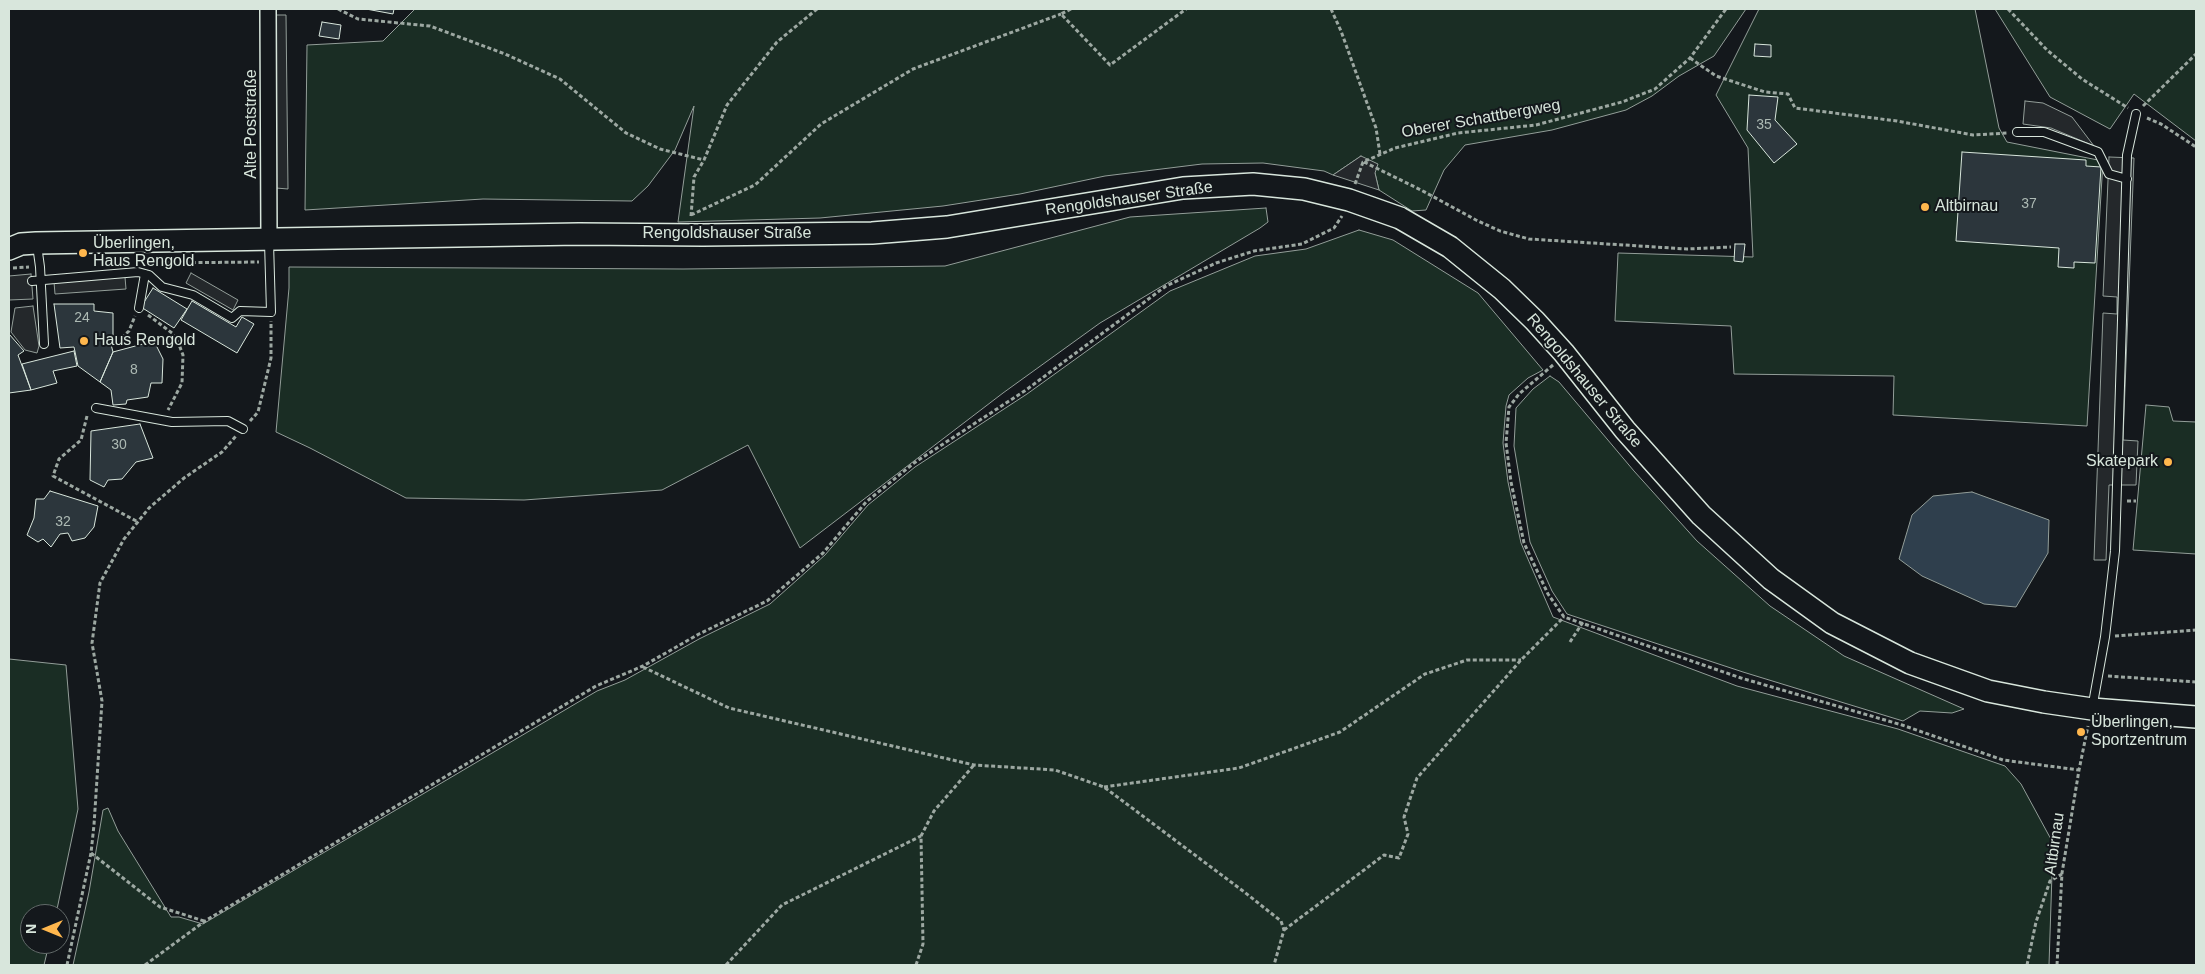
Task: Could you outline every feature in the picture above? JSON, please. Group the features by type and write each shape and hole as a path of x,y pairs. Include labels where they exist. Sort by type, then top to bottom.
{"street":[{"name":"Alte Poststraße","path":"268,9 269,240"},
{"name":"Rengoldshauser Straße","path":"19,244 872,233 956,226 1183,188 1253,184 1304,189 1347,206 1400,218 1450,247 1502,289 1558,346 1625,430 1701,515 1771,579 1832,623 1910,663 1988,691 2044,702 2090,718 2196,716"}],"lane":[{"path":"2090,718 2105,637 2115,550 2128,155 2136,114"},
{"path":"2017,132 2044,132 2098,152 2109,174 2128,179"},
{"path":"36,280 138,272 145,274 162,287 193,295 232,318 240,311 271,312 269,240"},
{"path":"19,244 36,280 44,344"},
{"path":"139,308 145,274"},
{"path":"96,408 172,422 228,421 243,429"}],"path":[{"path":"338,9 358,19 430,26 505,54 560,79 626,133 660,149 704,160"},
{"path":"818,9 777,42 728,105 704,160 694,177 690,215 755,185 821,124 914,69 1071,9"},
{"path":"1061,14 1110,65 1186,9"},
{"path":"1330,9 1341,31 1376,128 1380,154"},
{"name":"Oberer Schattbergweg","path":"1363,162 1395,148 1458,133 1536,125 1622,102 1655,89 1690,58 1726,9"},
{"path":"2008,9 2046,50 2082,79 2136,114 2161,124 2196,147"},
{"path":"2136,114 2196,54"},
{"path":"1690,58 1716,76 1764,92 1788,94 1795,108 1973,135 2017,132"},
{"path":"145,965 205,921 596,686 643,666 699,634 767,601 823,553 866,502 914,464 1026,390 1166,286 1216,263 1254,250 1302,244 1334,228 1347,206 1363,162 1421,190 1476,220 1500,231 1529,239 1687,249 1731,247"},
{"path":"9,268 32,267"},
{"path":"111,345 129,332 139,308 172,333 178,342 183,355 182,383 173,403 160,419"},
{"path":"67,965 91,853 102,701 92,643 100,583 124,538 149,508 184,478 222,452 258,412 271,358 271,312"},
{"path":"1553,364 1519,394 1508,407 1506,443 1511,482 1524,543 1548,594 1564,617 1741,678 1902,725 2003,760 2079,770"},
{"path":"96,408 89,411 81,440 59,459 52,476 138,522"},
{"path":"1284,930 1384,856 1399,858 1408,834 1404,817 1417,778 1521,660 1564,617"},
{"path":"1570,642 1583,622"},
{"path":"2105,637 2196,630"},
{"path":"1104,787 1239,768 1340,732 1425,674 1467,660 1521,660"},
{"path":"643,666 729,708 974,765 1055,770 1104,787 1243,891 1281,922 1284,930 1274,965"},
{"path":"2097,676 2196,682"},
{"name":"Altbirnau","path":"2057,965 2062,873 2079,770 2090,718"},
{"path":"916,965 923,944 920,836 934,811 974,765"},
{"path":"726,965 782,905 920,836"},
{"path":"91,853 160,907 205,921"},
{"path":"2027,965 2036,922 2050,881 2062,873"}],"green space":[{"path":"415,9 1746,9 1714,56 1679,76 1652,96 1626,110 1552,130 1465,145 1444,170 1426,210 1412,211 1379,190 1375,173 1361,156 1333,175 1324,171 1263,163 1202,164 1105,176 1020,194 943,206 820,218 678,222 694,106 675,150 648,186 632,201 483,199 305,210 307,45 383,41"},
{"name":"Altbirnau","path":"1759,9 1975,9 1999,128 2007,142 2103,161 2087,426 1893,415 1894,376 1734,374 1731,326 1615,321 1618,253 1753,257 1748,148 1716,95"},
{"path":"1995,9 2196,9 2196,141 2134,94 2110,129 2050,97"},
{"path":"1266,208 1268,222 1260,228 1100,323 1003,393 800,548 748,445 662,490 524,500 406,498 276,432 289,288 289,267 683,269 945,266 1130,217"},
{"path":"1359,230 1393,240 1478,293 1543,370 1528,378 1509,395 1506,406 1503,443 1508,482 1521,543 1553,617 1737,686 1898,729 2005,766 2021,784 2053,843 2049,965 73,965 89,892 103,810 108,808 118,831 171,917 179,917 203,924 597,691 625,680 699,639 770,604 825,555 868,505 915,467 1027,394 1170,291 1255,256 1306,249"},
{"path":"1550,376 1559,382 1634,471 1697,541 1770,606 1844,656 1964,709 1952,713 1920,711 1903,721 1743,672 1567,614 1552,591 1530,542 1514,446 1516,408 1533,389"},
{"name":"Skatepark","path":"2146,405 2169,407 2173,421 2196,422 2196,554 2133,550"},
{"path":"9,659 66,665 78,809 58,904 20,904 20,954 47,954 44,965 9,965"}],"shaded area":[{"path":"273,15 286,15 288,189 276,188"},
{"path":"2025,101 2043,103 2072,117 2094,146 2051,128 2023,124"},
{"path":"1361,156 1378,164 1375,173 1379,190 1333,175"},
{"path":"2109,157 2134,158 2123,440 2138,441 2136,485 2109,485 2106,560 2094,560 2103,313 2117,314 2117,297 2103,296"},
{"path":"191,273 238,300 233,310 186,283"},
{"path":"31,274 33,299 9,300 9,276"},
{"path":"125,277 126,289 55,294 54,282"},
{"path":"33,306 39,346 37,353 25,350 11,332 15,308"}],"water":[{"path":"1972,492 2049,520 2048,553 2016,607 1984,604 1922,576 1899,559 1912,515 1933,496"}],"building":[{"path":"366,9 394,9 393,14"},
{"path":"322,22 341,25 339,39 319,36"},
{"path":"1755,44 1771,45 1771,57 1754,56"},
{"path":"1749,95 1778,97 1775,120 1797,144 1774,163 1747,130"},
{"path":"1962,152 2086,160 2086,166 2101,167 2095,263 2074,262 2074,268 2058,267 2059,248 1956,241"},
{"path":"1735,244 1745,244 1743,262 1734,261"},
{"path":"153,288 187,309 174,328 141,307"},
{"path":"192,301 236,327 242,317 254,324 237,353 181,320"},
{"name":"Haus Rengold","path":"54,304 94,304 94,311 113,313 113,337 109,337 113,352 100,382 78,366 74,347 60,348"},
{"path":"9,334 24,351 18,355 31,390 9,393"},
{"name":"Haus Rengold","path":"154,341 163,359 162,383 151,383 148,397 127,400 126,404 113,405 111,390 100,382 113,352"},
{"path":"74,351 77,366 53,371 57,383 31,390 22,364"},
{"path":"140,424 153,458 136,462 122,479 108,480 104,487 90,480 91,431"},
{"path":"50,491 98,506 94,527 85,538 72,541 68,533 60,534 51,547 43,539 38,542 27,535 34,518 36,499 44,499"}],"place":[{"name":"Altbirnau","path":"1925,207"},
{"name":"Überlingen, Haus Rengold","path":"83,253"},
{"name":"Haus Rengold","path":"84,341"},
{"name":"Skatepark","path":"2168,462"},
{"name":"Überlingen, Sportzentrum","path":"2081,732"}]}
